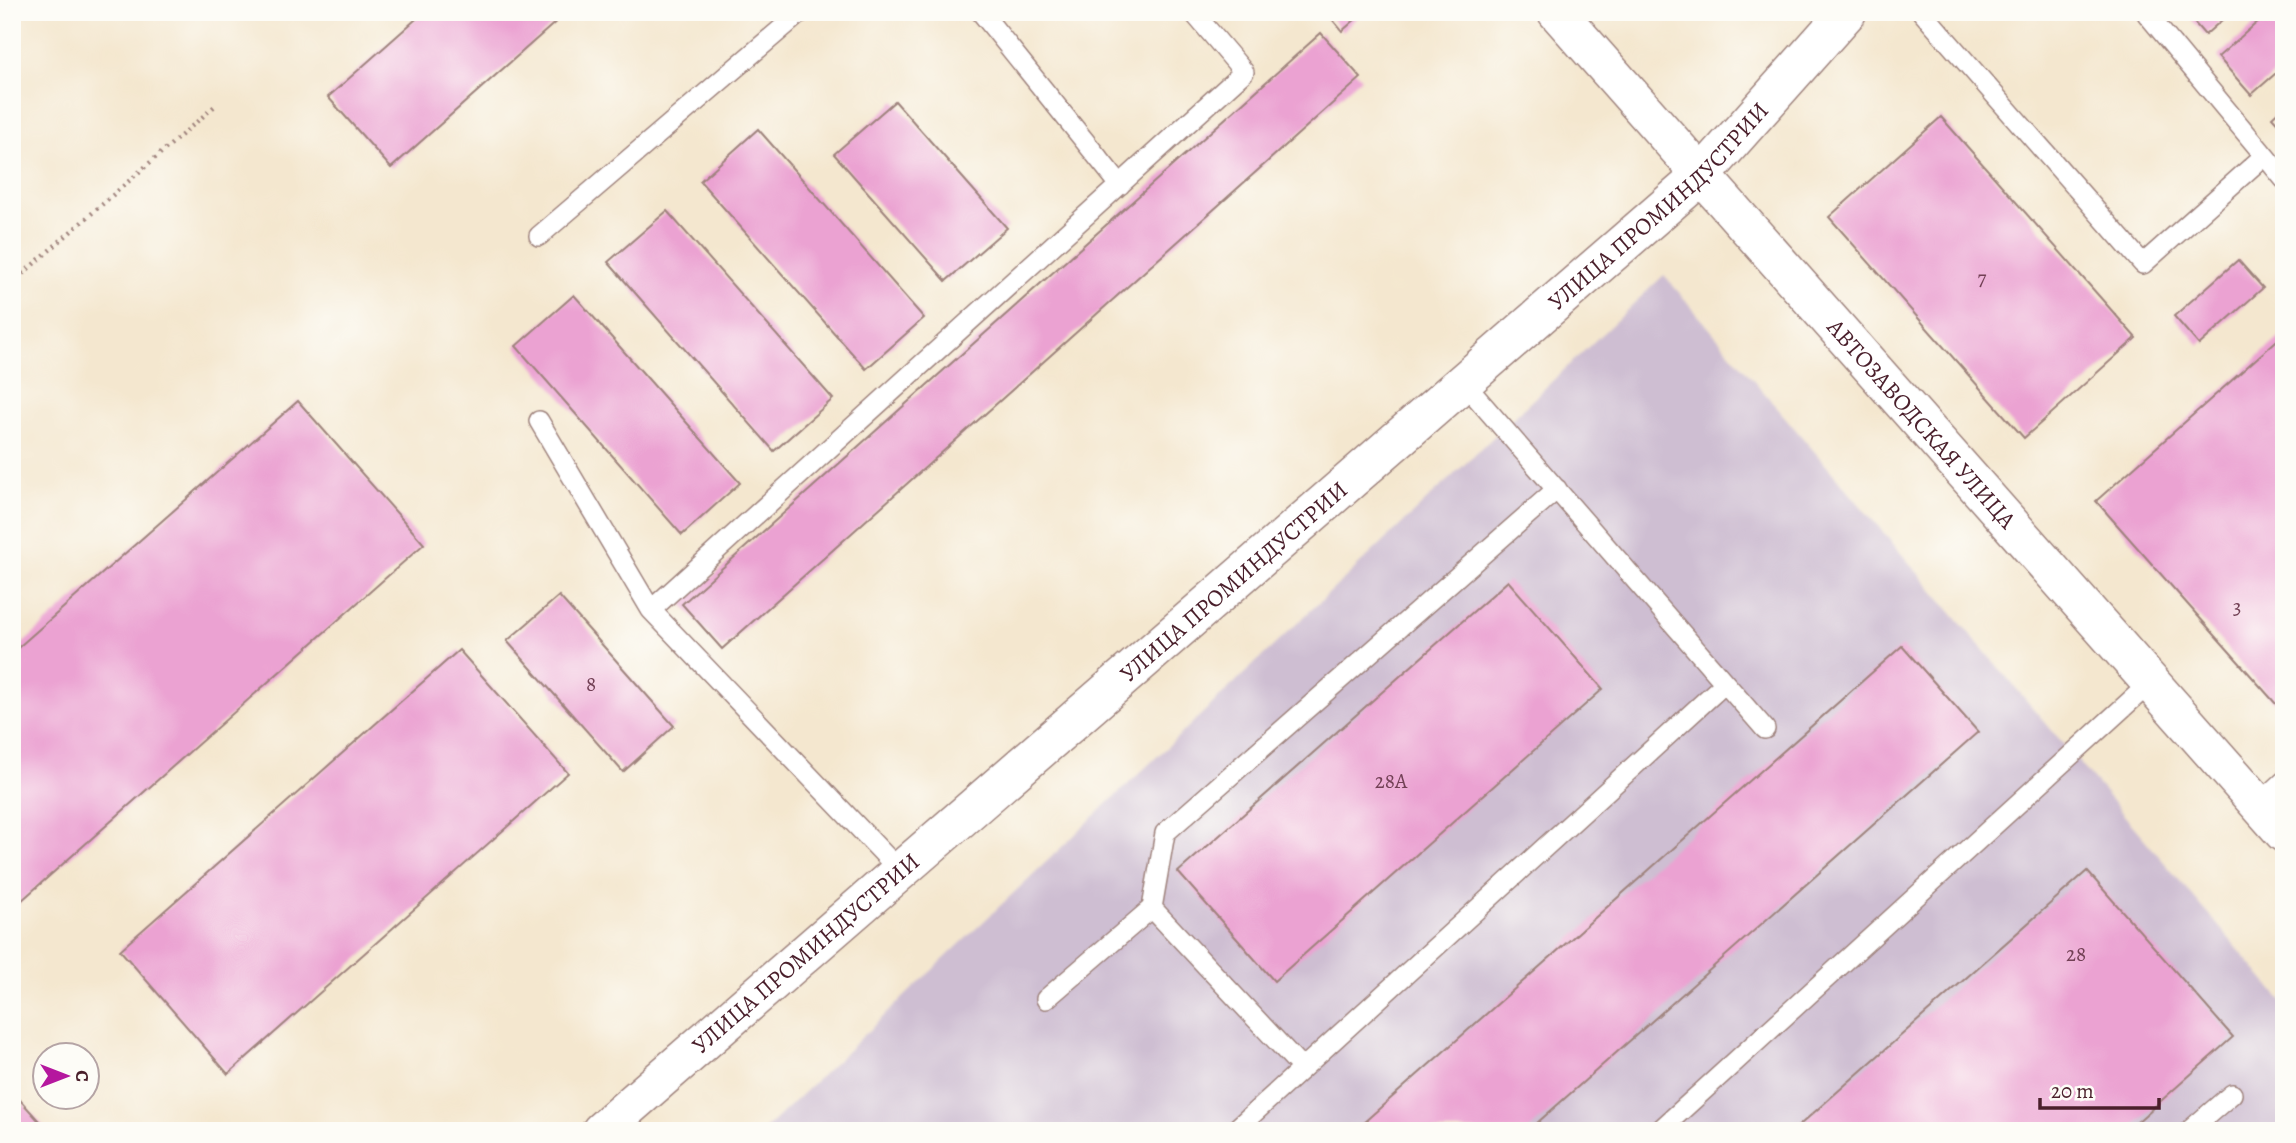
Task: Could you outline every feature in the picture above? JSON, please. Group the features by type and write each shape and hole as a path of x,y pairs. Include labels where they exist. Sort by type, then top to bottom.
{"main road":[{"name":"УЛИЦА ПРОМИНДУСТРИИ","path":"601,1131 1702,175 1847,12"},
{"name":"АВТОЗАВОДСКАЯ УЛИЦА","path":"1560,13 2151,682 2276,812"}],"lane":[{"path":"539,236 801,12"},
{"path":"981,12 1120,185"},
{"path":"651,610 1244,72 1193,12"},
{"path":"1922,12 2143,264 2264,156"},
{"path":"2147,14 2284,179"},
{"path":"1463,382 1765,729"},
{"path":"539,421 651,610 900,871"},
{"path":"1046,999 1152,908 1165,832 1557,489"},
{"path":"1234,1131 1725,682"},
{"path":"1659,1131 2151,682"},
{"path":"1152,908 1302,1068"},
{"path":"2189,1131 2232,1094"}],"path":[{"path":"12,283 216,105"}],"shaded area":[{"path":"1664,275 2284,1003 2284,1131 763,1131"}],"building":[{"path":"424,12 567,12 391,168 328,97"},
{"path":"1326,12 1364,12 1342,31"},
{"path":"2185,12 2231,12 2205,35"},
{"path":"2269,12 2284,12 2284,66 2251,95 2218,57"},
{"path":"1321,33 1361,78 722,649 682,604"},
{"path":"895,101 1007,228 946,281 834,154"},
{"path":"2284,106 2284,130 2272,117"},
{"path":"1941,117 2136,338 2024,438 1829,217"},
{"path":"758,129 924,318 866,369 700,181"},
{"path":"667,211 833,399 774,451 608,262"},
{"path":"2238,260 2263,288 2199,345 2174,316"},
{"path":"574,295 740,483 682,535 516,346"},
{"path":"2284,334 2284,713 2096,501"},
{"path":"298,401 424,544 12,909 12,653"},
{"path":"1508,581 1603,689 1274,981 1178,872"},
{"path":"559,596 674,726 623,772 507,641"},
{"path":"1902,646 1978,732 1528,1131 1354,1131"},
{"path":"459,650 568,773 228,1074 120,950"},
{"path":"2087,871 2233,1037 2127,1131 1793,1131"},
{"path":"12,1091 48,1131 12,1131"}]}
